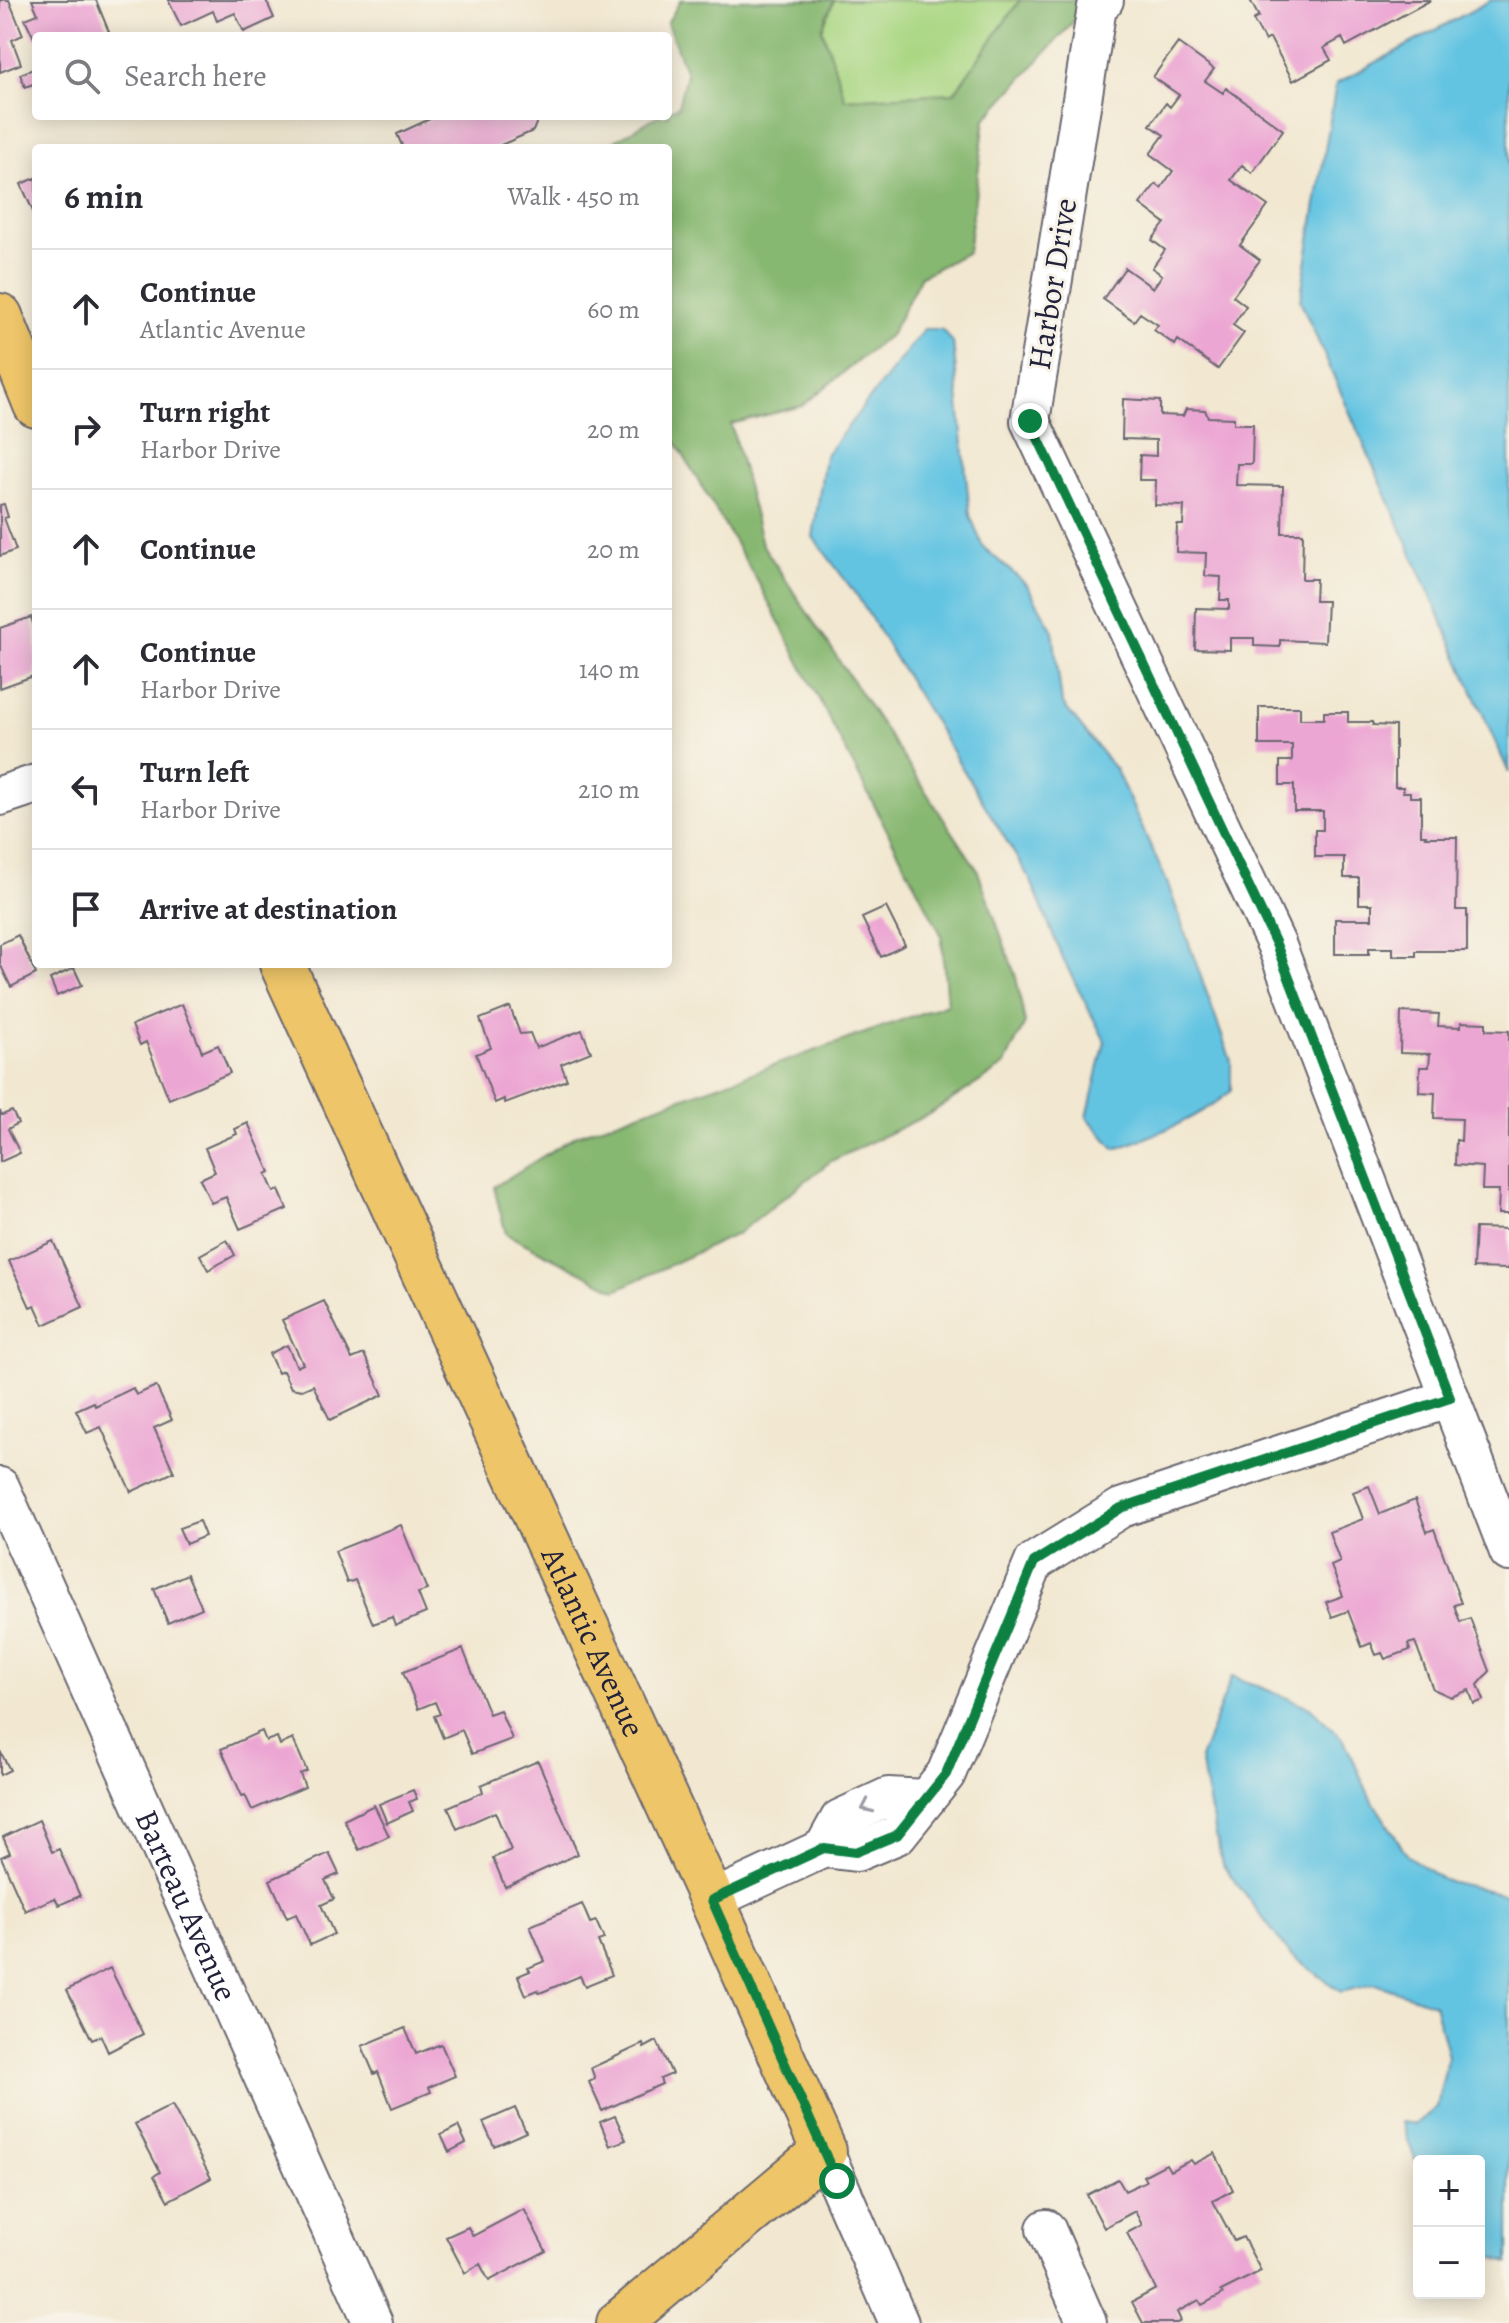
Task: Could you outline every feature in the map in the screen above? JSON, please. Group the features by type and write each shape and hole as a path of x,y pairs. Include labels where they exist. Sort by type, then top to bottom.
{"main road":[{"path":"0,316 32,395"},
{"name":"Atlantic Avenue","path":"284,968 824,2151"},
{"path":"619,2323 824,2151"}],"street":[{"name":"Harbor Drive","path":"1104,0 1097,7 1030,421 1276,944 1509,1552"},
{"path":"0,796 32,785"},
{"path":"712,1900 824,1848 856,1852 897,1835 946,1774 1034,1562 1121,1508 1450,1398"},
{"name":"Barteau Avenue","path":"0,1487 373,2323"},
{"name":"Atlantic Avenue","path":"824,2151 899,2323"},
{"path":"1046,2229 1087,2323"}],"green space":[{"path":"681,0 834,0 822,29 845,99 954,93 1020,0 1086,0 1070,26 985,119 968,252 921,276 891,334 802,406 731,424 762,544 977,869 1016,977 1025,1023 1004,1066 929,1114 831,1161 737,1234 616,1290 506,1234 494,1187 577,1135 947,1004 941,934 758,582 672,436 672,144 610,144 650,120 672,120 672,109 678,107 686,73 667,23"},
{"path":"834,0 1020,0 954,93 844,99 822,28"}],"water":[{"path":"1491,0 1509,0 1509,773 1300,300 1336,84"},
{"path":"924,329 941,329 953,342 970,515 983,547 1027,585 1053,631 1062,703 1116,770 1167,882 1231,1061 1231,1091 1218,1101 1176,1125 1115,1149 1087,1117 1105,1041 1063,959 1031,881 858,597 813,537 825,456"},
{"path":"1232,1676 1310,1707 1344,1740 1370,1797 1408,1856 1443,1880 1509,1895 1509,2262 1485,2256 1485,2155 1413,2155 1401,2122 1416,2124 1437,2107 1448,2056 1434,2004 1375,1984 1341,1992 1290,1954 1222,1864 1200,1759"}],"building":[{"path":"0,0 9,0 23,35 12,40 21,64 0,72"},
{"path":"32,0 96,0 109,32 32,34 25,19 38,14"},
{"path":"168,0 266,0 274,18 244,32 235,13 217,21 213,11 181,26"},
{"path":"1250,0 1431,0 1346,46 1342,38 1324,48 1331,60 1293,81 1270,38 1265,41 1253,20 1259,17"},
{"path":"1178,43 1214,69 1205,81 1223,93 1226,88 1283,130 1252,173 1242,165 1231,180 1268,206 1240,245 1260,260 1233,296 1246,306 1233,325 1244,333 1218,369 1178,340 1175,345 1154,330 1158,325 1140,313 1134,321 1103,299 1125,268 1153,288 1162,275 1152,268 1165,250 1152,240 1165,223 1140,204 1156,184 1161,188 1173,171 1150,154 1164,135 1150,125 1166,103 1170,107 1179,95 1153,77"},
{"path":"32,70 32,84 25,87 20,74"},
{"path":"428,120 537,120 533,131 503,144 401,144 397,134"},
{"path":"32,180 32,209 21,184"},
{"path":"1123,399 1160,401 1160,415 1183,416 1186,409 1205,410 1208,417 1234,418 1234,424 1253,424 1252,464 1237,464 1236,485 1283,486 1282,533 1303,533 1302,579 1316,579 1315,601 1327,601 1325,642 1280,640 1280,647 1254,646 1254,638 1230,638 1230,650 1195,649 1196,608 1229,609 1229,600 1220,600 1221,577 1205,576 1206,553 1176,552 1177,525 1183,525 1184,506 1155,505 1156,480 1139,480 1140,455 1156,456 1156,440 1122,439"},
{"path":"4,504 8,517 4,518 16,550 0,556 0,505"},
{"path":"31,617 32,620 32,676 0,688 0,628"},
{"path":"1259,707 1300,707 1300,719 1324,719 1324,712 1348,712 1348,722 1395,726 1395,787 1403,787 1403,792 1410,792 1410,797 1421,797 1421,835 1457,837 1456,910 1467,910 1467,951 1416,951 1416,956 1393,956 1393,948 1369,948 1369,954 1335,954 1335,919 1372,919 1372,904 1359,904 1359,878 1344,878 1344,857 1315,857 1315,830 1323,830 1323,811 1294,811 1294,785 1280,785 1280,761 1292,761 1292,745 1259,745"},
{"path":"886,907 905,945 881,957 862,918"},
{"path":"18,935 36,974 11,987 0,964 0,944"},
{"path":"74,968 82,985 57,996 50,979"},
{"path":"182,1004 202,1052 218,1045 230,1073 169,1099 146,1042 140,1045 132,1025"},
{"path":"510,1007 520,1034 530,1033 536,1048 582,1030 591,1052 561,1064 567,1080 505,1103 504,1099 495,1103 476,1054 491,1048 480,1019"},
{"path":"1401,1012 1439,1014 1438,1026 1461,1027 1461,1022 1486,1023 1486,1030 1509,1031 1509,1214 1498,1214 1499,1190 1482,1190 1483,1167 1455,1165 1456,1140 1461,1141 1462,1119 1434,1118 1435,1093 1419,1092 1420,1067 1429,1067 1430,1054 1400,1053"},
{"path":"0,1111 2,1115 12,1111 18,1123 8,1129 20,1153 0,1162"},
{"path":"248,1123 270,1172 266,1174 274,1192 279,1190 287,1209 240,1229 226,1197 211,1203 200,1179 215,1172 205,1148 237,1134 235,1129"},
{"path":"1475,1228 1509,1229 1509,1269 1473,1268"},
{"path":"227,1240 235,1255 208,1270 200,1255"},
{"path":"53,1241 83,1307 44,1325 35,1305 30,1307 9,1261"},
{"path":"324,1301 352,1359 364,1354 383,1395 330,1420 313,1385 302,1390 291,1388 283,1371 278,1373 269,1354 287,1345 297,1367 303,1364 282,1320"},
{"path":"156,1386 172,1420 154,1428 174,1472 131,1492 101,1427 87,1433 76,1410 94,1402 95,1406 133,1388 136,1395"},
{"path":"1369,1486 1380,1514 1415,1500 1427,1532 1434,1529 1461,1603 1454,1605 1460,1622 1470,1618 1490,1671 1478,1685 1484,1700 1474,1704 1469,1690 1451,1697 1433,1689 1415,1642 1408,1644 1410,1650 1385,1659 1382,1653 1376,1655 1371,1643 1362,1647 1348,1611 1332,1617 1326,1602 1343,1596 1331,1566 1340,1562 1329,1532 1363,1519 1353,1492"},
{"path":"199,1521 205,1536 186,1544 179,1528"},
{"path":"401,1525 427,1590 418,1593 426,1613 395,1626 392,1617 373,1624 355,1580 347,1583 335,1551"},
{"path":"187,1574 202,1608 168,1623 154,1589"},
{"path":"463,1649 489,1714 500,1710 512,1739 472,1754 462,1730 443,1738 434,1716 440,1714 435,1702 418,1709 403,1672"},
{"path":"262,1731 266,1741 277,1737 280,1745 293,1739 307,1771 300,1774 305,1787 252,1810 245,1795 242,1796 221,1749"},
{"path":"0,1751 10,1770 0,1775"},
{"path":"538,1761 578,1854 505,1887 493,1858 511,1850 495,1812 457,1829 448,1807 483,1792 481,1785"},
{"path":"413,1790 417,1799 409,1802 413,1811 387,1823 379,1804"},
{"path":"374,1805 389,1836 359,1850 344,1820"},
{"path":"39,1820 52,1852 59,1849 80,1896 59,1905 55,1898 25,1911 1,1857 10,1853 3,1837"},
{"path":"329,1853 339,1874 325,1880 334,1899 321,1905 334,1934 310,1945 296,1914 287,1918 270,1880"},
{"path":"582,1904 590,1923 596,1921 604,1939 598,1941 612,1975 585,1986 580,1976 540,1993 538,1990 526,1995 518,1976 545,1961 530,1926"},
{"path":"110,1968 143,2034 108,2052 101,2036 92,2040 67,1990"},
{"path":"405,2028 416,2054 441,2044 455,2076 429,2087 431,2092 392,2108 378,2072 374,2074 362,2046"},
{"path":"657,2041 672,2074 660,2079 662,2084 602,2111 589,2082 595,2079 591,2068 643,2044 644,2048"},
{"path":"172,2105 211,2178 168,2201 154,2176 160,2172 135,2124"},
{"path":"515,2108 526,2132 494,2146 483,2122"},
{"path":"615,2116 626,2140 610,2146 600,2122"},
{"path":"458,2126 466,2143 449,2152 441,2135"},
{"path":"1215,2153 1233,2190 1213,2201 1234,2241 1243,2237 1261,2271 1221,2291 1223,2294 1202,2305 1199,2300 1177,2312 1181,2321 1177,2323 1143,2323 1132,2302 1156,2289 1127,2233 1142,2225 1135,2211 1104,2228 1087,2195 1118,2179 1125,2191 1146,2181 1143,2176 1166,2164 1170,2171 1191,2160 1194,2164"},
{"path":"524,2209 546,2251 489,2281 480,2264 465,2273 446,2237 468,2227 473,2236"}],"route":[{"path":"837,2181 712,1900 824,1848 856,1852 897,1835 946,1774 1034,1562 1121,1508 1450,1398 1276,944 1030,421"}]}
